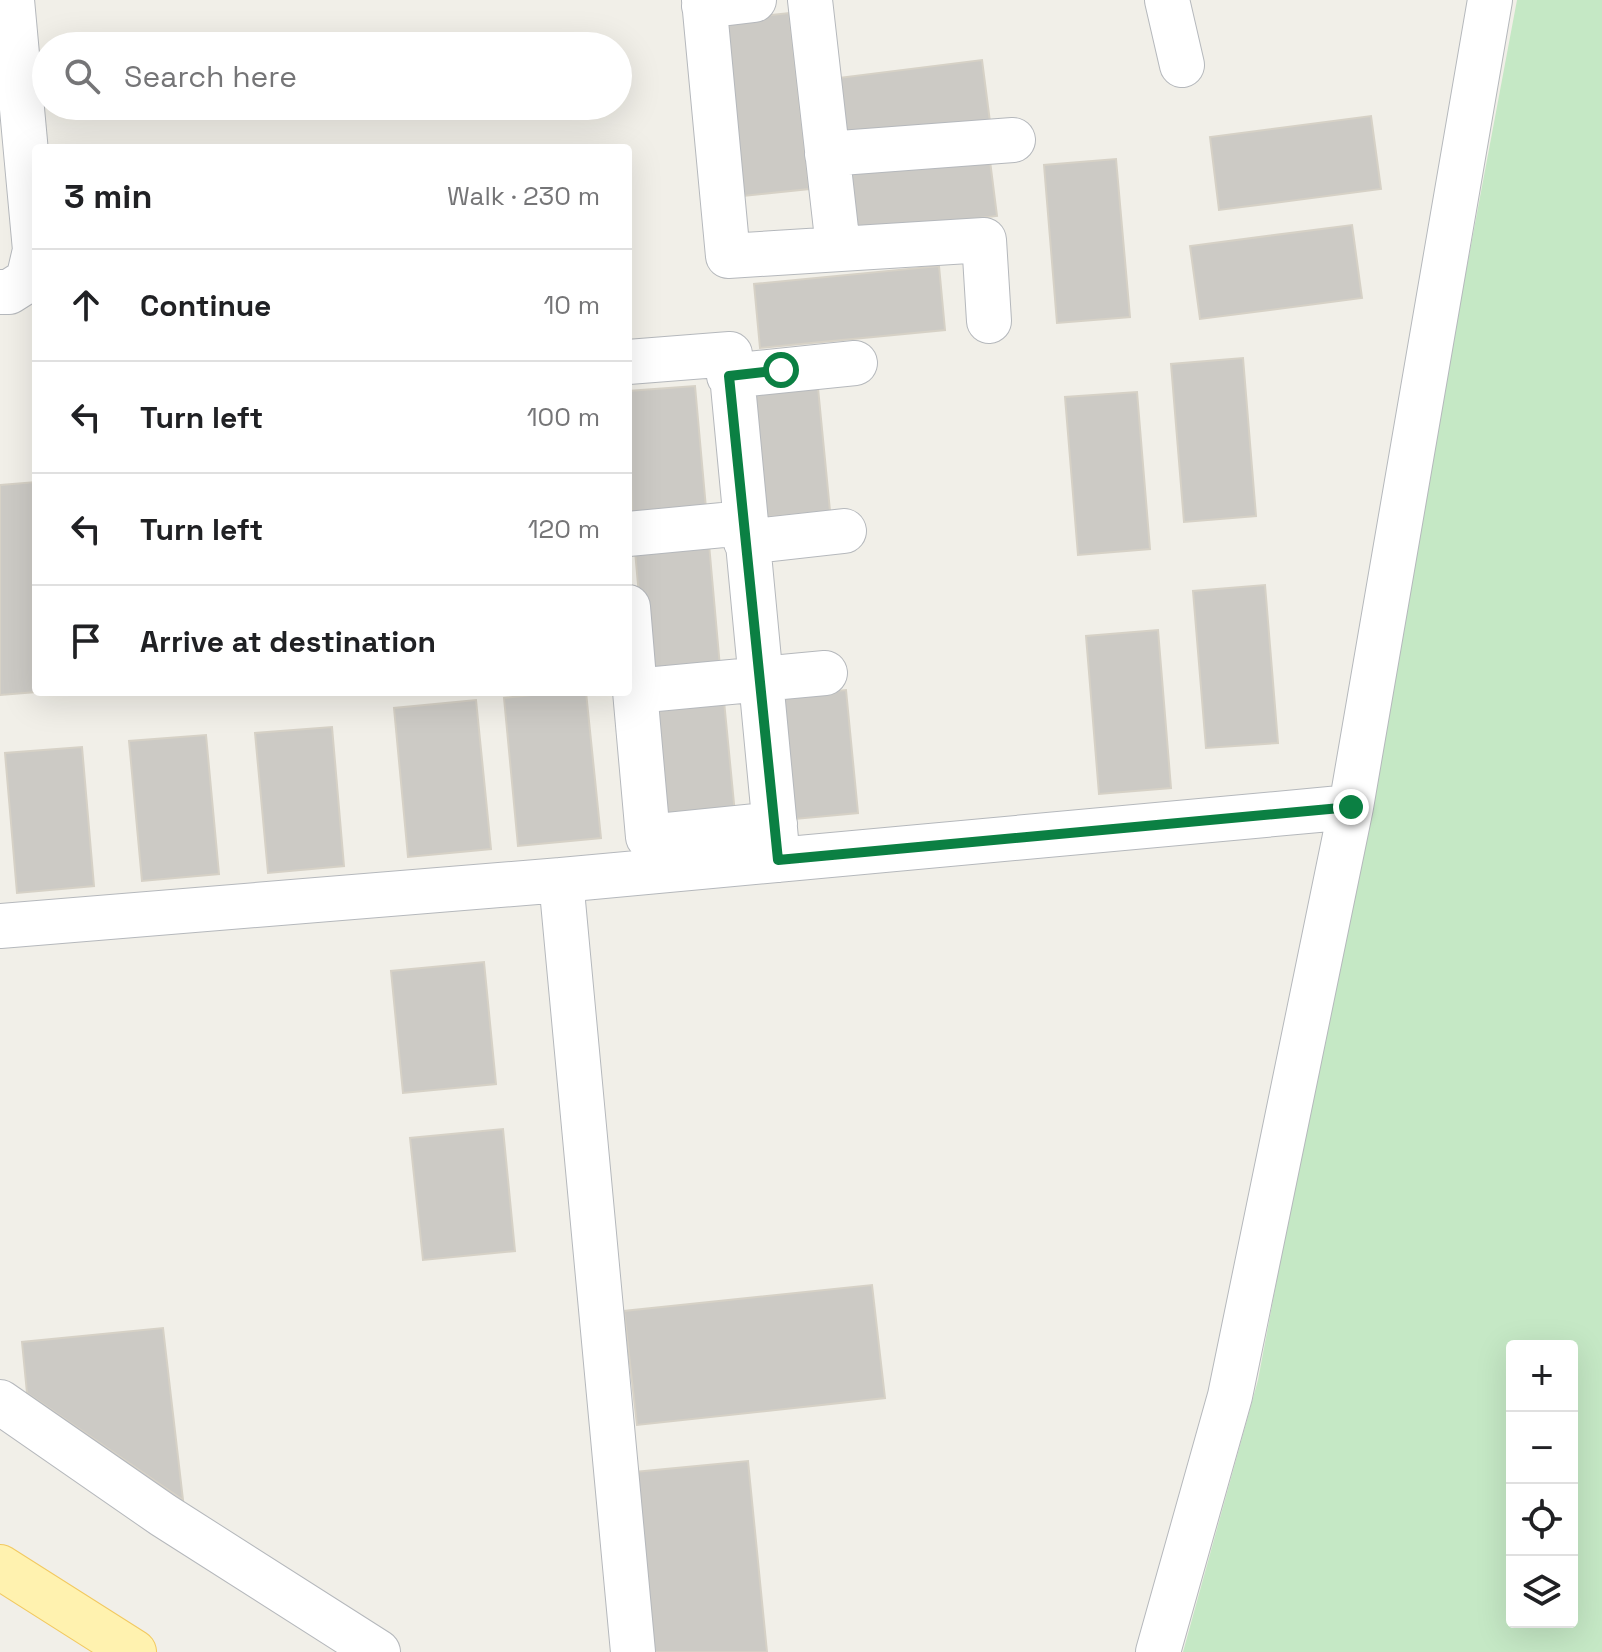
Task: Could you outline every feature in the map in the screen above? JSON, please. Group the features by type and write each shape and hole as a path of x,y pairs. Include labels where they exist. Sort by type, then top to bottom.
{"main road":[{"path":"0,1567 134,1652"}],"street":[{"path":"12,0 32,217"},
{"path":"754,0 704,3 728,256 984,240 989,321"},
{"path":"810,0 838,247"},
{"path":"1167,0 1182,65"},
{"path":"1158,1652 1230,1396 1351,807 1490,0"},
{"path":"827,154 1013,140"},
{"path":"0,292 9,292 28,280 32,263"},
{"path":"632,362 730,354 729,376 776,842"},
{"path":"729,376 855,363"},
{"path":"632,534 844,531"},
{"path":"632,655 648,837 776,842 1351,807"},
{"path":"635,691 825,673"},
{"path":"0,926 561,880 776,842"},
{"path":"561,880 633,1652"},
{"path":"0,1402 163,1515 378,1652"}],"green space":[{"path":"1517,0 1602,0 1602,1652 1183,1652 1258,1380"}],"building":[{"path":"789,13 809,189 734,197 715,21"},
{"path":"982,60 990,122 846,140 838,78"},
{"path":"1371,116 1381,189 1219,210 1210,137"},
{"path":"989,153 997,216 853,233 844,171"},
{"path":"1116,159 1130,317 1057,323 1044,165"},
{"path":"1352,225 1362,298 1200,319 1190,246"},
{"path":"939,266 945,330 760,348 754,284"},
{"path":"1243,358 1256,516 1184,522 1171,364"},
{"path":"695,386 706,508 632,515 632,391"},
{"path":"818,388 830,511 756,518 745,395"},
{"path":"1137,392 1150,549 1078,555 1065,397"},
{"path":"32,482 32,692 0,695 0,485"},
{"path":"709,544 720,667 646,674 635,551"},
{"path":"1265,585 1278,743 1206,748 1193,591"},
{"path":"1158,630 1171,788 1099,794 1086,636"},
{"path":"846,690 858,813 784,820 772,697"},
{"path":"586,696 601,838 518,846 504,698"},
{"path":"476,700 491,849 408,857 394,708"},
{"path":"724,701 736,824 662,831 650,708"},
{"path":"332,727 344,866 268,873 255,733"},
{"path":"206,735 219,874 142,881 129,741"},
{"path":"82,747 94,886 17,893 5,753"},
{"path":"484,962 496,1084 403,1093 391,971"},
{"path":"503,1129 515,1251 423,1260 410,1138"},
{"path":"872,1285 885,1398 637,1425 624,1311"},
{"path":"163,1328 183,1500 27,1393 22,1342"},
{"path":"748,1461 767,1652 653,1652 635,1472"}],"route":[{"path":"781,370 729,376 778,860 1351,807"}]}
